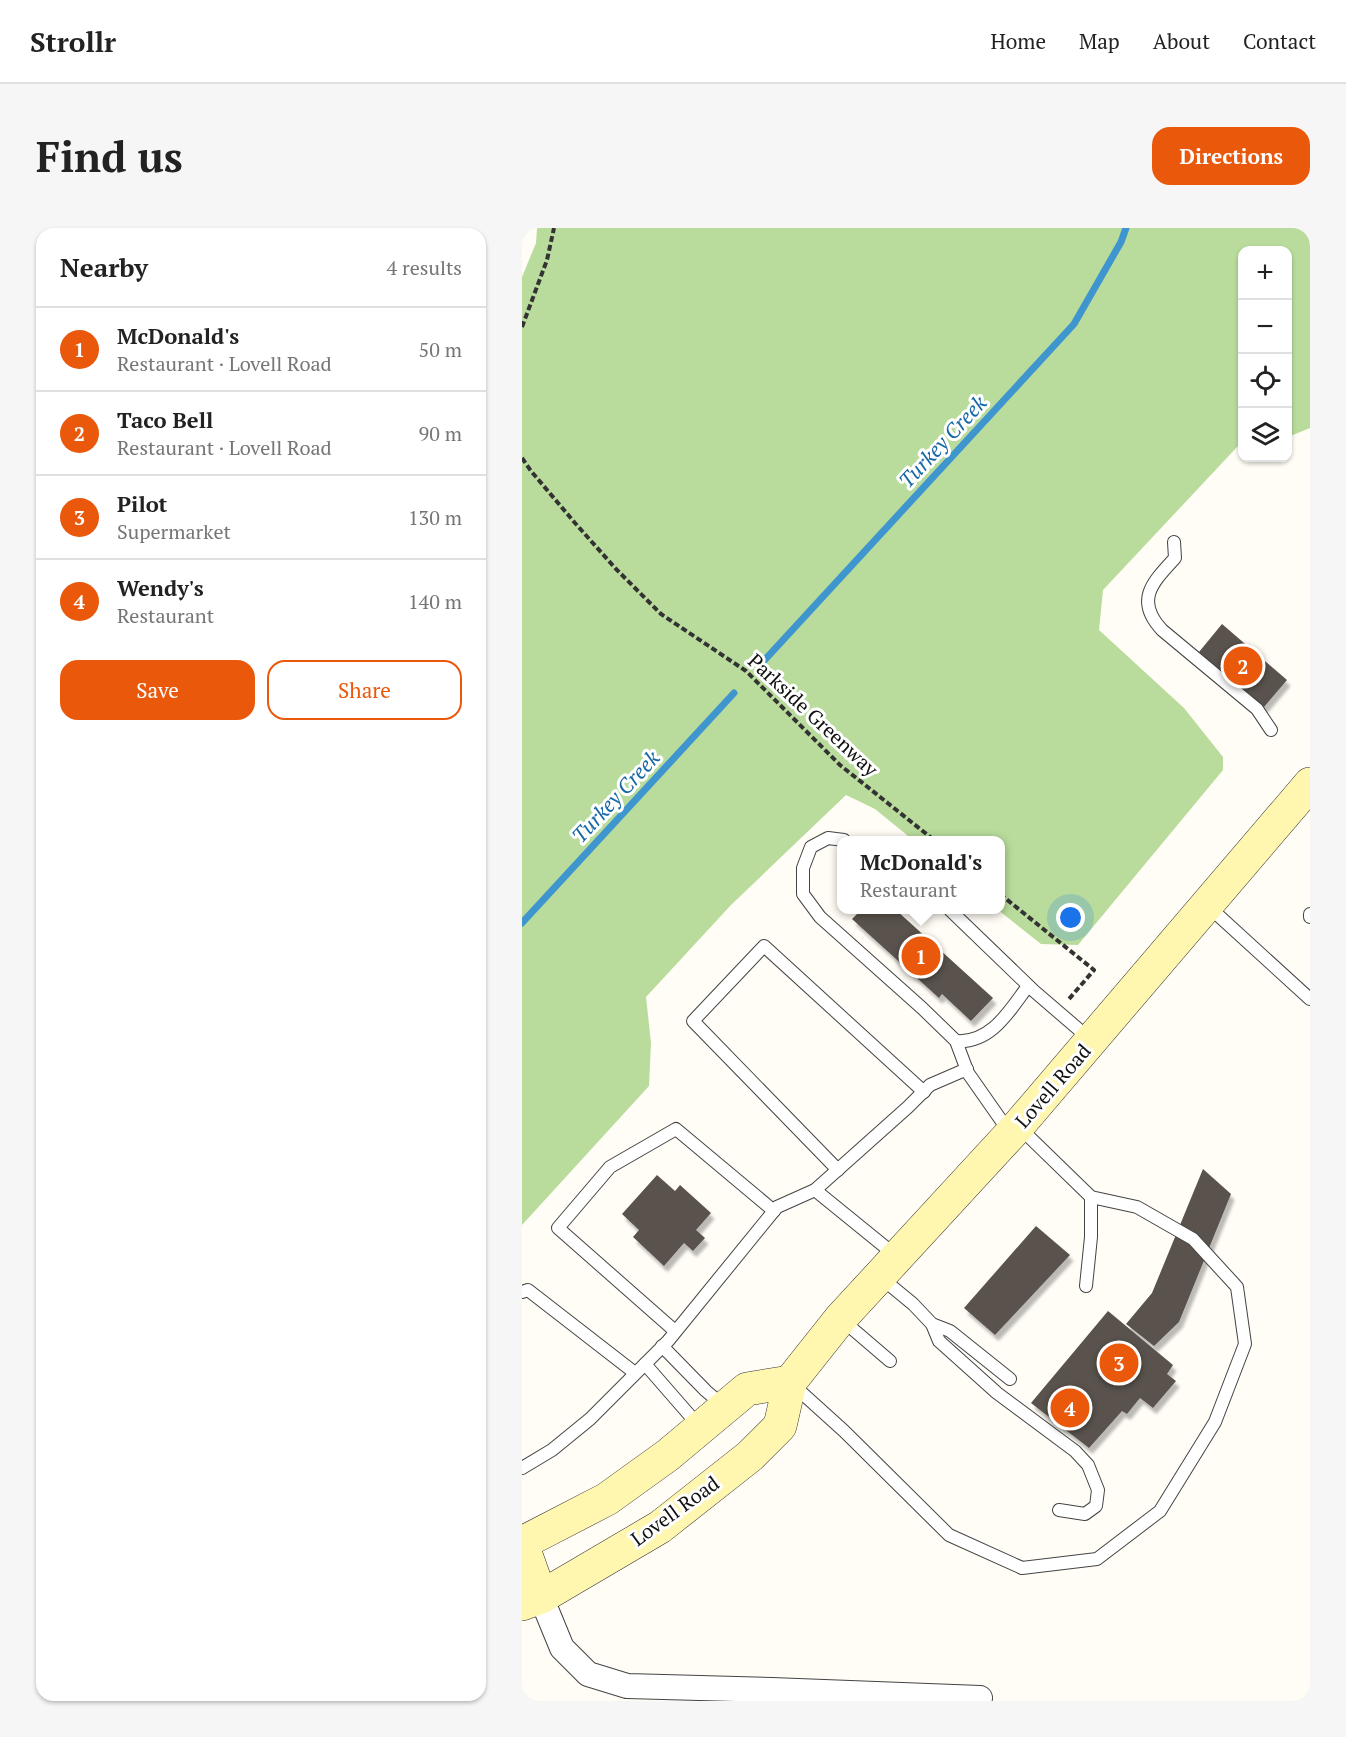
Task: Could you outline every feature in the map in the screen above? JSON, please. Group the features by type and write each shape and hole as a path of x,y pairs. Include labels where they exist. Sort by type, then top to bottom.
{"main road":[{"name":"Lovell Road","path":"531,1600 660,1527 750,1455 780,1426 790,1382 840,1319 1014,1130 1310,784"},
{"path":"531,1600 522,1544 607,1499 668,1455 747,1389 790,1382"}],"street":[{"path":"531,1600 562,1648 588,1674 630,1694 980,1700"}],"lane":[{"path":"1174,542 1175,558 1153,582 1148,593 1148,606 1152,619 1257,710 1271,730"},
{"path":"790,1382 844,1431 949,1535 1022,1568 1097,1559 1160,1511 1215,1422 1245,1344 1237,1287 1193,1239 1137,1207 1091,1197 1014,1130 967,1070 956,1041 820,917 803,894 803,868 811,847 828,838 837,839"},
{"path":"1207,906 1310,999"},
{"path":"955,914 1028,986 1092,1041"},
{"path":"838,1170 693,1021 764,945 924,1092"},
{"path":"956,1041 969,1042 999,1025 1028,986"},
{"path":"522,1467 552,1450 590,1419 645,1364 777,1207 815,1190 930,1085 967,1070"},
{"path":"675,1330 558,1228 610,1167 676,1130 774,1211"},
{"path":"815,1190 888,1266 913,1304 932,1324 939,1341 997,1393 1075,1451 1088,1465 1098,1490 1096,1506 1085,1514 1059,1510"},
{"path":"1086,1286 1091,1237 1091,1197"},
{"path":"524,1294 635,1373"},
{"path":"840,1319 890,1361"},
{"path":"932,1324 950,1331 1010,1379"},
{"path":"662,1346 706,1391 726,1407"},
{"path":"645,1364 700,1428"}],"path":[{"path":"522,327 547,260 554,228"},
{"name":"Parkside Greenway","path":"522,458 582,531 661,614 746,671 840,765 929,836"},
{"path":"1005,898 1094,970 1058,1012"}],"green space":[{"path":"537,228 1310,228 1310,428 1292,435 1292,246 1238,246 1238,446 1103,590 1099,630 1184,708 1223,757 1223,770 1078,945 1041,944 1003,914 1005,914 1005,836 908,836 875,809 846,795 731,905 646,997 651,1043 649,1086 522,1225 522,277 536,243"}],"building":[{"path":"1222,624 1287,680 1264,707 1199,652"},
{"path":"857,914 900,914 993,998 971,1021 942,994 939,998 852,919"},
{"path":"1203,1169 1231,1194 1179,1322 1154,1346 1126,1324 1152,1293"},
{"path":"657,1175 675,1191 680,1185 711,1213 696,1230 705,1238 693,1251 684,1243 664,1266 633,1237 639,1230 622,1214"},
{"path":"1036,1226 1070,1255 995,1335 964,1308"},
{"path":"1108,1311 1173,1365 1167,1374 1176,1381 1153,1408 1140,1398 1127,1414 1122,1411 1089,1448 1031,1403"}],"waterway":[{"name":"Turkey Creek","path":"761,664 1074,324 1121,242 1126,228"},
{"name":"Turkey Creek","path":"522,923 734,693"}],"place":[{"name":"Taco Bell","path":"1243,666"},
{"name":"McDonald's","path":"921,956"},
{"name":"Pilot","path":"1119,1363"},
{"name":"Wendy's","path":"1070,1408"}]}
